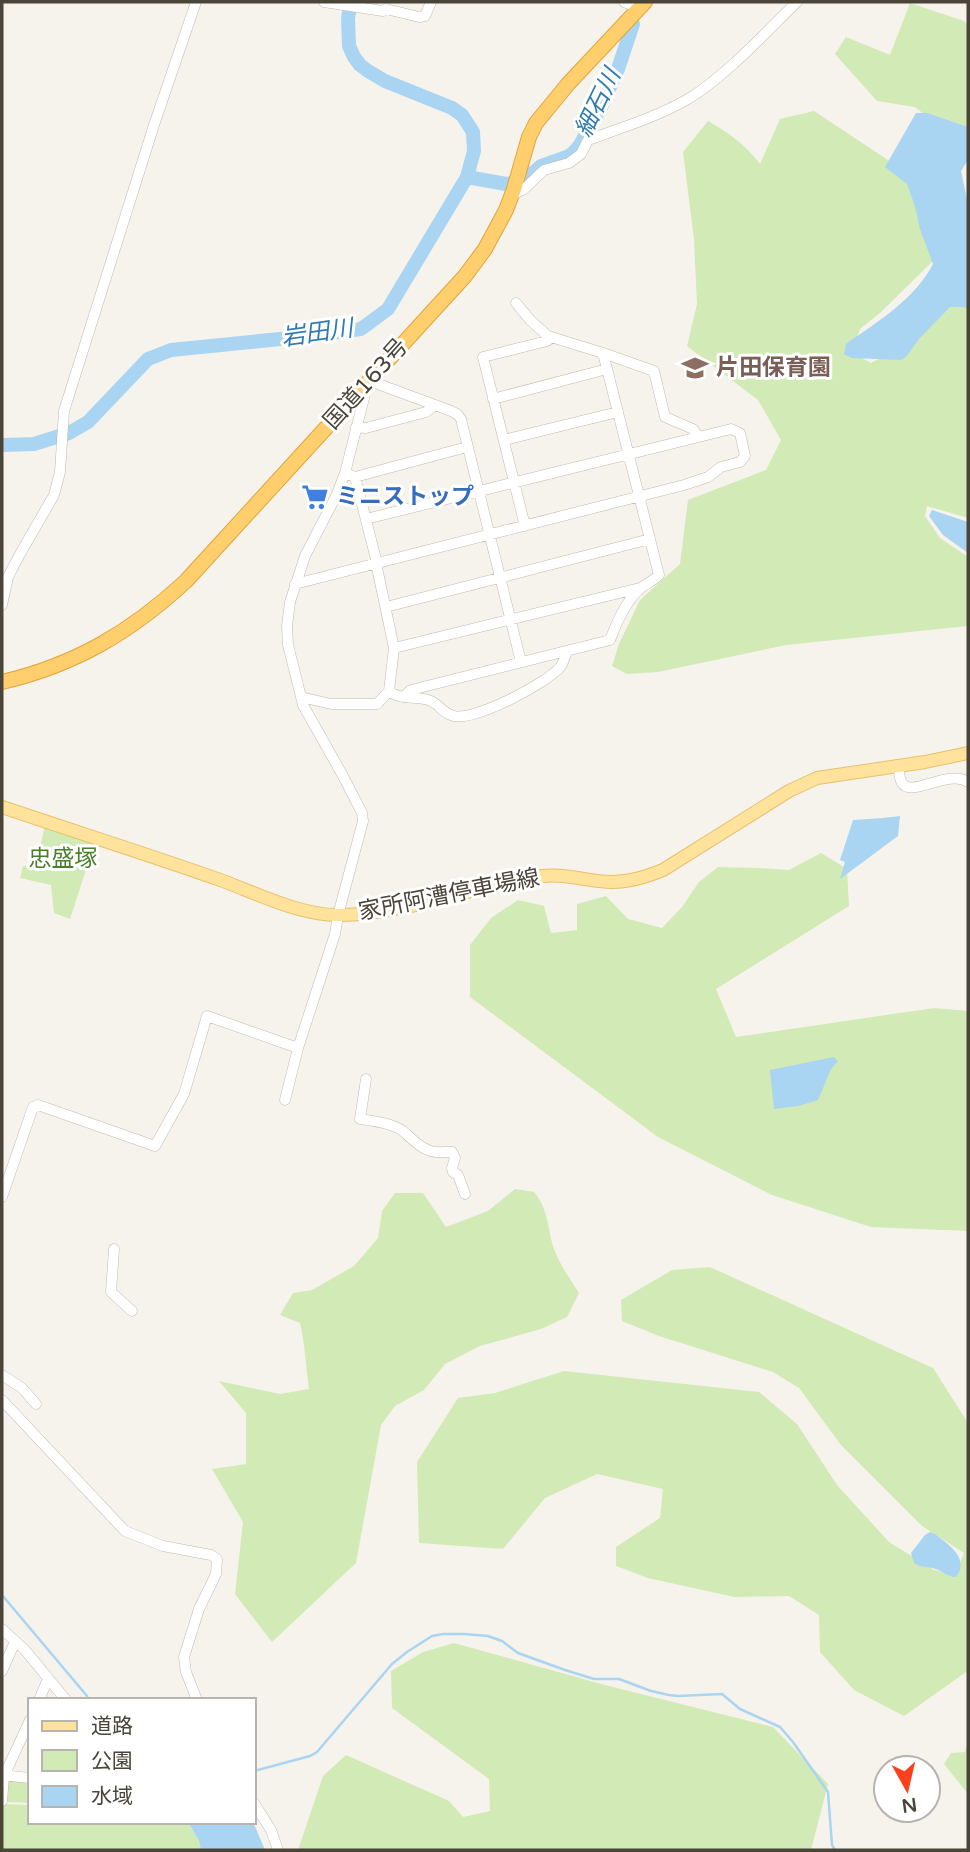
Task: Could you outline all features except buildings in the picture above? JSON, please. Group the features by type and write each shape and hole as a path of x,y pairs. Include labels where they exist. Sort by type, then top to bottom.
{"highway":[{"name":"国道163号","path":"2,682 72,659 121,634 150,613 192,574 465,276 485,249 513,192 536,122 633,3"}],"main road":[{"name":"家所阿漕停車場線","path":"2,807 285,905 338,915 369,913 423,903 542,876 574,876 611,882 643,878 663,870 817,778 968,753"}],"street":[{"path":"2,605 8,577 54,495 60,472 64,411 154,125 196,2"},
{"path":"324,2 383,12 386,9 419,17 425,16 431,2"},
{"path":"513,192 524,189 544,170 569,163 581,153 588,140 660,112 693,95 733,63 797,2"},
{"path":"516,303 531,321 551,337 654,371 665,417 693,429 698,437"},
{"path":"525,526 483,357 547,341 551,337"},
{"path":"394,649 640,588 654,581 659,575 603,353"},
{"path":"493,399 607,369"},
{"path":"285,1100 298,1048 335,934 363,821 362,813 303,705 288,645 287,625 290,602 305,556 337,494 345,472 365,387 435,405 457,414 461,419 521,662"},
{"path":"356,427 366,428 426,412 435,405"},
{"path":"505,440 618,412"},
{"path":"295,584 639,497 708,477 721,467 740,462 745,456 740,433 731,429 366,519"},
{"path":"345,472 355,477 467,447"},
{"path":"301,697 331,704 377,704 390,691 394,649 355,477"},
{"path":"386,607 650,539"},
{"path":"403,697 411,690 610,640 621,614 640,588"},
{"path":"390,691 403,697 431,701 444,712 464,716 481,712 516,696 552,674 562,663 567,651"},
{"path":"899,766 901,781 909,789 942,779 962,778 968,782"},
{"path":"2,1197 33,1107 38,1105 155,1146 184,1094 207,1016 298,1048"},
{"path":"366,1079 360,1119 397,1128 436,1153 452,1152 455,1157 453,1172 458,1175 465,1194"},
{"path":"114,1249 111,1292 132,1311"},
{"path":"2,1375 22,1388 36,1404"},
{"path":"2,1400 125,1531 163,1546 217,1559 216,1574 199,1609 184,1657 186,1672 196,1698"},
{"path":"2,1629 25,1650 64,1698"},
{"path":"2,1671 15,1642"},
{"path":"40,1698 48,1679"},
{"path":"2,1801 3,1775 28,1724"},
{"path":"3,1775 28,1778"},
{"path":"256,1806 271,1830 278,1850"}],"green space":[{"path":"910,3 964,21 968,25 968,131 935,123 915,107 877,101 835,54 846,37 890,55"},
{"path":"814,111 909,174 930,222 932,262 860,329 856,342 858,356 871,363 908,343 953,295 968,302 968,518 927,506 925,516 940,538 968,557 968,626 786,645 658,672 627,674 612,666 619,644 640,600 680,564 688,500 766,470 781,440 758,400 687,346 697,304 694,239 683,152 708,121 737,140 760,164 780,119"},
{"name":"忠盛塚","path":"45,825 93,842 70,919 54,913 51,885 20,878 23,866 37,861"},
{"path":"821,853 847,869 849,906 716,989 736,1037 934,1008 968,1011 968,1231 871,1227 772,1195 658,1137 470,997 470,945 491,918 518,900 544,906 551,933 577,930 577,904 606,896 628,919 662,928 682,907 699,882 718,867 789,870"},
{"path":"515,1189 534,1192 539,1199 556,1255 579,1293 567,1317 541,1329 480,1346 445,1364 424,1390 395,1406 381,1425 356,1563 272,1642 235,1594 243,1522 212,1469 246,1464 246,1413 219,1381 280,1394 309,1389 300,1323 280,1315 293,1293 312,1290 354,1266 378,1238 382,1211 395,1193 423,1193 446,1227 488,1211"},
{"path":"710,1267 933,1368 968,1423 968,1672 904,1716 854,1690 820,1652 819,1615 789,1596 734,1597 648,1578 616,1566 616,1547 660,1518 663,1489 597,1474 545,1498 503,1549 419,1543 417,1462 458,1398 495,1393 564,1371 759,1392 797,1424 837,1485 889,1542 934,1570 956,1572 964,1553 922,1526 841,1445 799,1388 773,1372 659,1336 622,1321 621,1300 672,1270"},
{"path":"454,1643 605,1685 773,1727 828,1784 811,1850 298,1850 323,1776 346,1755 449,1801 463,1817 490,1811 489,1779 392,1708 391,1671 423,1652"},
{"path":"968,1741 968,1794 944,1764 951,1753 965,1752"},
{"path":"7,1782 28,1782 28,1803 5,1802"},
{"path":"2,1804 28,1805 28,1824 189,1824 201,1850 2,1850"}],"water":[{"path":"916,113 927,113 968,127 968,160 961,171 968,204 968,309 950,307 901,360 852,358 844,354 846,344 906,299 933,264 907,184 885,167"},
{"path":"932,510 968,522 968,553 943,535 929,516"},
{"path":"900,816 898,836 840,879 845,862 840,860 853,820"},
{"path":"834,1057 838,1061 831,1069 818,1100 774,1109 770,1070"},
{"path":"930,1532 956,1552 961,1564 956,1577 914,1563 911,1553"},
{"path":"189,1824 254,1824 265,1850 201,1850"}],"waterway":[{"name":"岩田川","path":"2,445 34,444 69,433 88,422 148,359 171,350 361,329 388,309 467,177 474,151 473,132 462,115 452,108 385,81 360,65 349,46 348,18 351,2"},
{"name":"細石川","path":"467,177 506,184 524,181 541,166 574,152 601,107 618,69 633,24"},
{"path":"2,1595 88,1698"},
{"path":"256,1770 317,1752 392,1664 432,1636 488,1636 502,1641 518,1653 594,1679 619,1679 669,1695 722,1694 740,1709 780,1727 828,1792 832,1845 835,1850"}],"place":[{"name":"片田保育園","path":"695,368"},
{"name":"ミニストップ","path":"315,497"}]}
